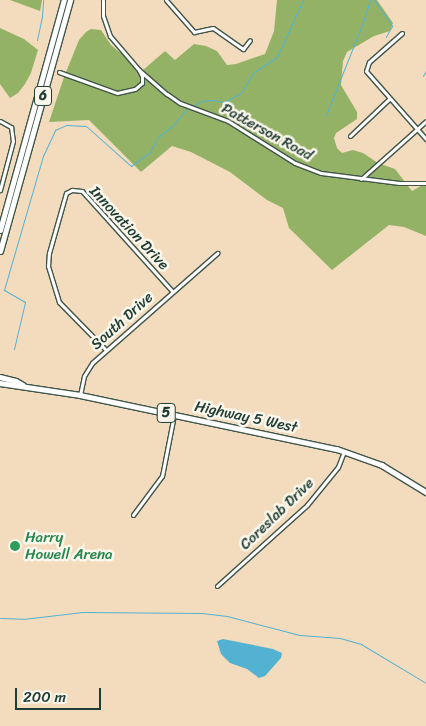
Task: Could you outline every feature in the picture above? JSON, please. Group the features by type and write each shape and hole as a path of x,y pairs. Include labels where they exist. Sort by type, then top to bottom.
{"highway":[{"name":"6","path":"0,251 64,0"},
{"name":"6","path":"0,230 14,191 70,0"}],"main road":[{"name":"Highway 5 West","path":"0,377 16,381 22,385"},
{"name":"Highway 5 West","path":"0,383 80,395 344,451 382,465 426,492"}],"street":[{"name":"Patterson Road","path":"103,0 103,16 110,36 139,70 180,103 228,121 295,163 321,173 361,180 413,184 425,181"},
{"path":"168,0 194,32 213,28 243,48 250,40"},
{"path":"402,33 367,66 368,75 426,140"},
{"path":"58,72 117,93 136,89 142,83 142,76 139,70"},
{"path":"350,136 389,99"},
{"path":"0,121 11,127 13,140 0,190"},
{"path":"361,180 426,121"},
{"name":"Innovation Drive","path":"106,350 59,302 48,266 48,253 66,194 76,189 82,191 172,292"},
{"name":"South Drive","path":"80,395 87,368 216,253"},
{"path":"133,515 162,476 174,415"},
{"name":"Coreslab Drive","path":"217,586 314,498 338,468 344,451"}],"green space":[{"path":"10,0 42,0 40,11"},
{"path":"277,0 377,0 393,23 390,31 374,36 347,52 343,61 341,85 357,112 357,119 336,133 334,138 337,148 342,153 353,150 363,153 378,163 395,169 412,191 426,183 426,236 404,227 389,225 332,270 289,228 283,208 267,200 230,172 191,152 172,146 141,172 89,120 49,122 79,40 91,29 101,30 111,45 142,71 165,51 175,60 194,44 206,46 217,51 227,65 236,64 265,54 274,31"},
{"path":"0,28 24,39 38,50 31,73 25,84 18,93 10,98 0,84"}],"water":[{"path":"223,639 273,649 282,653 281,658 265,676 259,678 247,669 230,663 221,654 217,641"}],"waterway":[{"path":"37,40 43,0"},
{"path":"193,106 202,101 224,102 241,93 253,73 277,57 303,0"},
{"path":"326,115 370,0"},
{"path":"374,0 392,26 386,37"},
{"path":"423,76 426,71"},
{"path":"157,138 173,125 188,108"},
{"path":"14,349 25,302 4,290 43,156 55,130 66,125 86,126 131,166 150,152 156,140"},
{"path":"0,618 23,619 83,612 202,613 227,616 300,635 340,638 361,644 426,683"}],"place":[{"name":"Harry Howell Arena","path":"15,546"}]}
